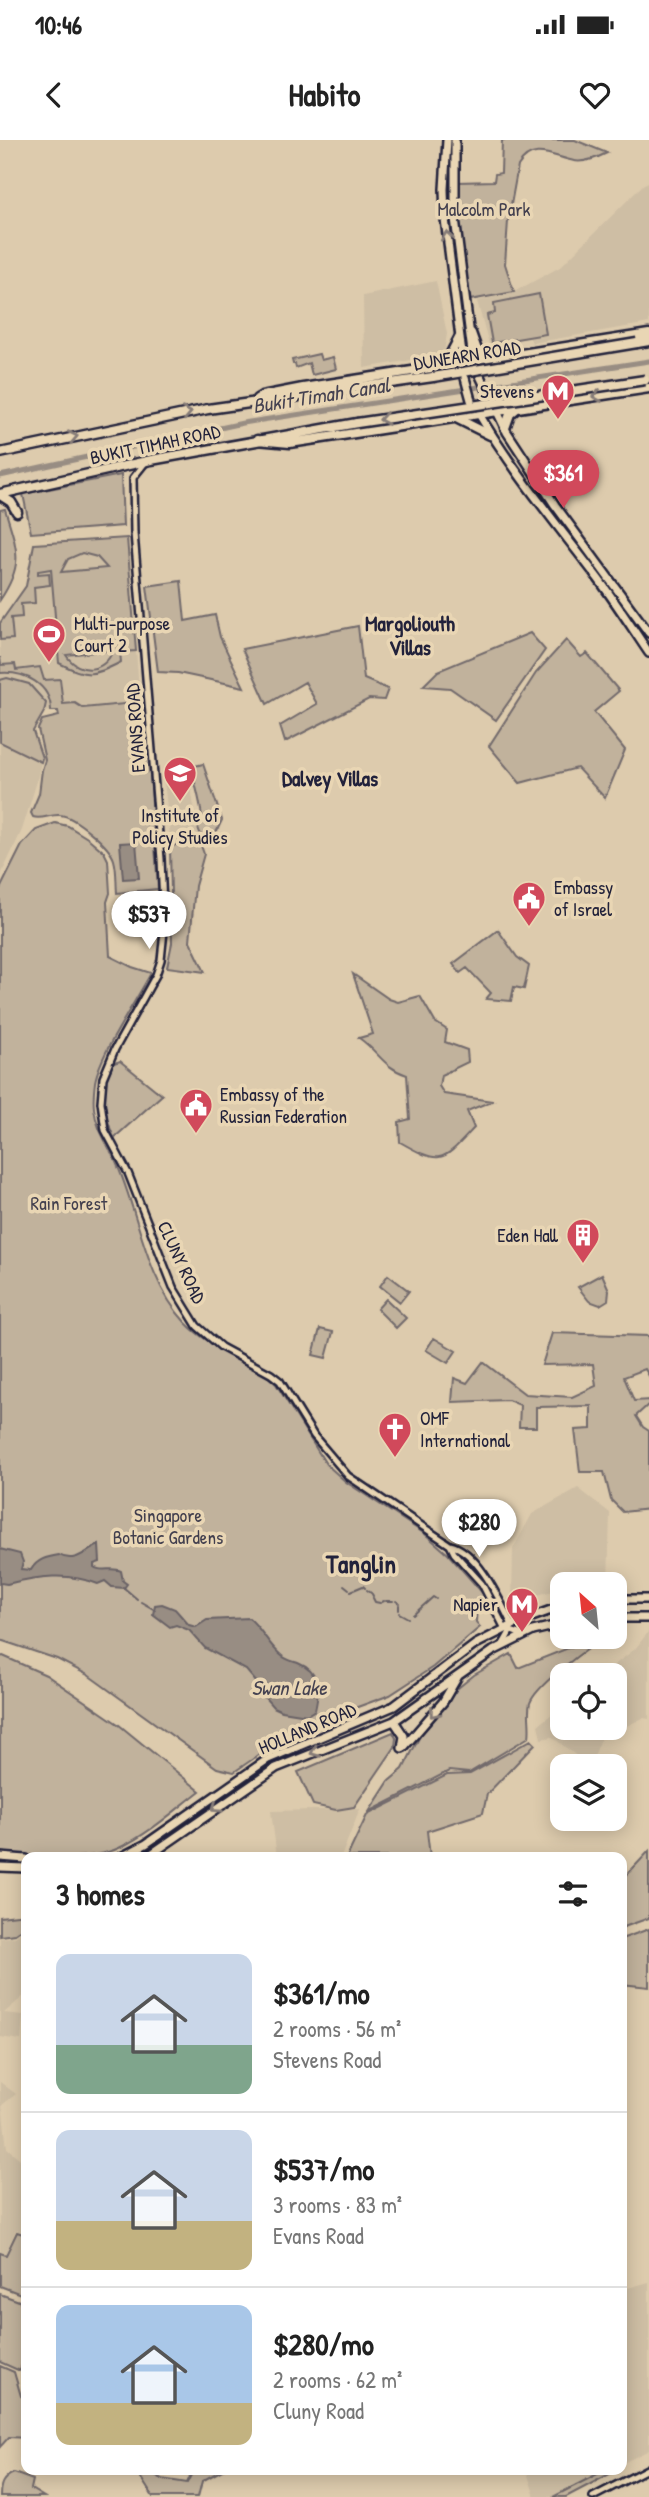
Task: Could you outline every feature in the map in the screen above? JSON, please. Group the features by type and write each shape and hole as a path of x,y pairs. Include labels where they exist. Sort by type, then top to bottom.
{"highway":[{"path":"471,333 477,350 492,360"},
{"path":"252,402 262,396 649,334"},
{"path":"417,371 449,357 459,338"},
{"name":"DUNEARN ROAD","path":"0,453 166,417 252,402 353,389 649,341"},
{"path":"257,440 290,443 516,409 648,382"},
{"name":"BUKIT TIMAH ROAD","path":"0,495 147,461 257,440 357,423 648,382"},
{"path":"505,428 510,414 516,409"},
{"path":"453,417 473,424 490,435"},
{"path":"0,495 11,502 17,512"}],"main road":[{"path":"447,140 445,219 459,338 471,400 490,435 619,608 649,653"},
{"path":"455,140 455,218 475,361 480,376 505,428 574,531 649,633"},
{"path":"619,608 624,601 622,593"},
{"path":"627,1599 649,1599"},
{"name":"HOLLAND ROAD","path":"131,1852 268,1759 394,1706 476,1644 550,1611"},
{"path":"627,1618 649,1618"},
{"name":"HOLLAND ROAD","path":"154,1852 276,1768 394,1721 502,1646 523,1635 550,1627"},
{"path":"394,1721 404,1736 403,1749 443,1702 458,1676"},
{"path":"0,1857 21,1859"},
{"path":"0,1867 21,1868"}],"street":[{"path":"115,468 127,472 133,478 147,461"},
{"name":"EVANS ROAD","path":"133,478 134,533 161,859 164,931 161,960 156,975"},
{"name":"CLUNY ROAD","path":"156,975 107,1066 101,1102 108,1137 128,1173 173,1287 192,1320 213,1341 280,1381 314,1436 348,1476 450,1545 458,1547 488,1580 509,1629"},
{"path":"502,1646 509,1629 523,1635"},
{"path":"593,2497 649,2468"}],"shaded area":[{"path":"649,182 649,323 532,343 530,338 489,344 477,301 512,293 560,267"},
{"path":"436,281 447,334 444,352 435,356 364,368 363,296"},
{"path":"127,538 140,702 44,712 33,731 42,758 37,781 22,830 0,877 0,623 26,586 34,544"},
{"name":"Institute of Policy Studies","path":"188,765 198,835 171,845 163,771"},
{"path":"578,1488 610,1513 608,1572 550,1572 550,1592 512,1601 513,1549 532,1514"},
{"path":"649,1631 649,1719 643,1718 627,1726 627,1663 617,1663 635,1649"},
{"path":"550,1716 550,1737 541,1739 538,1725"},
{"path":"556,1740 601,1740 595,1754 574,1754"},
{"path":"360,1809 343,1852 276,1852 271,1811"},
{"path":"21,1933 21,1998 4,2013 21,2015 21,2040 0,2037 0,1938 15,1937"},
{"path":"0,2082 16,2094 2,2105 7,2148 21,2160 21,2232 16,2230 5,2254 0,2252"},
{"path":"649,2282 649,2450 627,2461 627,2288"},
{"path":"528,2475 599,2475 556,2497 535,2497"}],"green space":[{"name":"Malcolm Park","path":"502,140 575,140 607,153 582,161 544,153 530,155 524,159 518,166 508,221 505,264 514,292 470,300 458,218 458,182 494,181 495,174 501,173"},
{"path":"539,294 546,334 492,343 487,315 495,313 494,303"},
{"path":"319,354 321,360 333,357 336,369 312,375 309,363 296,368 293,364 292,360"},
{"path":"121,475 123,526 31,533 23,494"},
{"path":"5,509 13,535 16,565 0,600 0,510"},
{"path":"127,538 136,651 120,652 121,662 96,673 83,673 59,663 51,569 38,571 38,574 49,573 50,585 34,587 35,603 21,604 22,617 11,618 13,639 0,640 0,623 26,586 34,544","holes":["82,553 97,557 107,568 61,572 68,559","113,650 104,663 91,669 78,666 66,655"]},
{"path":"181,581 185,621 215,615 220,637 244,687 178,673 158,672 147,586"},
{"path":"358,626 364,679 388,689 384,700 369,699 285,742 280,726 317,704 305,682 267,704 242,649"},
{"path":"530,633 545,650 496,720 450,688 423,686 438,671"},
{"path":"566,640 581,657 587,653 619,691 594,712 625,750 605,798 577,768 520,783 489,746 536,673"},
{"path":"0,657 1,665 15,664 16,670 40,667 44,680 60,679 63,704 75,703 83,708 145,702 158,889 117,893 114,860 99,840 66,817 33,817 31,813 39,794 45,760 38,729 42,720 59,716 58,711 51,711 46,693 34,681 18,674 0,673"},
{"path":"7,678 29,684 46,703 33,731 41,762 0,742 0,680"},
{"path":"203,764 222,820 215,835 203,841 197,825 202,819 191,767"},
{"name":"Singapore Botanic Gardens","path":"55,823 68,826 104,852 108,860 110,893 107,902 110,956 151,973 98,1070 94,1102 97,1123 124,1182 152,1266 171,1305 195,1332 254,1367 276,1384 326,1464 346,1482 425,1534 448,1554 487,1598 477,1607 476,1622 480,1627 433,1667 390,1695 295,1730 234,1772 217,1768 88,1675 57,1659 0,1640 0,889 22,845 36,830"},
{"path":"198,837 204,854 195,886 190,941 205,972 167,967 172,943 170,847"},
{"path":"498,930 517,957 529,966 524,989 514,987 511,1001 486,999 491,993 467,968 460,973 453,964"},
{"path":"353,974 389,999 398,1002 420,996 435,1022 447,1030 445,1042 467,1050 468,1062 441,1075 439,1086 444,1094 492,1101 467,1111 474,1128 448,1154 441,1157 425,1155 400,1142 399,1122 410,1119 407,1075 387,1064 359,1038 373,1034"},
{"path":"120,1061 162,1095 114,1138 105,1111 104,1092 111,1064"},
{"path":"602,1274 609,1290 608,1300 600,1305 589,1301 578,1287"},
{"path":"388,1275 409,1291 400,1302 380,1286"},
{"path":"386,1299 406,1318 396,1328 377,1309"},
{"path":"320,1329 333,1332 326,1358 313,1355"},
{"path":"552,1333 649,1336 649,1376 645,1369 624,1377 634,1401 649,1400 649,1404 636,1416 649,1431 649,1509 623,1512 611,1500 604,1472 580,1472 575,1430 591,1429 591,1406 536,1407 536,1427 519,1427 520,1405 508,1400 452,1402 454,1378 467,1383 483,1362 525,1394 572,1397 596,1386 593,1364 542,1365"},
{"path":"434,1338 456,1351 448,1363 426,1350"},
{"path":"566,1649 588,1649 569,1663 550,1663 550,1679 530,1703 529,1737 469,1773 449,1771 369,1812 389,1781 403,1769 421,1734 458,1688 474,1675 511,1654 518,1668"},
{"path":"0,1657 46,1675 118,1724 200,1791 141,1836 109,1852 21,1852 21,1855 0,1853"},
{"path":"393,1732 396,1738 395,1747 354,1807 336,1810 313,1805 298,1772"},
{"path":"531,1740 535,1744 487,1794 483,1813 427,1831 429,1852 349,1852 367,1815 447,1775 470,1774"},
{"path":"649,1851 649,1918 627,1926 627,1875"},
{"path":"21,1915 21,1930 15,1934 0,1936 0,1917"},
{"path":"649,1929 649,1987 627,1985 627,1937"},
{"path":"17,2232 21,2233 21,2294 0,2286 0,2253 6,2255"},
{"path":"0,2294 21,2303 20,2371 0,2362"},
{"path":"0,2366 14,2372 21,2396 21,2438 9,2437 0,2447"},
{"path":"14,2473 33,2480 31,2489 44,2497 0,2497 2,2482"},
{"path":"139,2475 155,2475 162,2479 187,2483 191,2475 213,2475 202,2481 198,2497 153,2497"},
{"path":"595,2475 608,2475 566,2497 553,2497"}],"water":[{"path":"136,842 139,878 123,879 120,843"},
{"path":"99,1545 100,1562 94,1564 94,1567 121,1571 123,1581 127,1584 124,1588 112,1587 105,1581 98,1584 64,1577 0,1583 0,1549 20,1554 23,1562 21,1569 31,1570 36,1563 46,1558 59,1555 70,1558 80,1556"},
{"name":"Swan Lake","path":"162,1604 175,1609 189,1625 196,1627 207,1620 249,1618 277,1652 311,1671 318,1688 315,1710 307,1715 273,1707 246,1670 205,1648 189,1630 176,1625 170,1627 153,1614 155,1605"}],"waterway":[{"name":"Bukit Timah Canal","path":"0,476 243,423 649,361"},
{"path":"344,1585 349,1589"},
{"path":"351,1591 363,1586 365,1588"},
{"path":"123,1587 137,1599"},
{"path":"367,1590 371,1593"},
{"path":"413,1615 433,1597 436,1599"},
{"path":"373,1598 380,1603"},
{"path":"386,1601 393,1601"},
{"path":"141,1602 155,1610"},
{"path":"399,1605 399,1610"},
{"path":"399,1613 408,1618"}],"place":[{"name":"Stevens","path":"558,421"},
{"name":"Multi-purpose Court 2","path":"49,664"},
{"name":"Institute of Policy Studies","path":"180,803"},
{"name":"Embassy of Israel","path":"529,928"},
{"name":"Embassy of the Russian Federation","path":"196,1135"},
{"name":"Eden Hall","path":"583,1265"},
{"name":"OMF International","path":"395,1459"},
{"name":"Napier","path":"522,1634"}],"district":[{"name":"Margoliouth Villas","path":"410,635"},
{"name":"Dalvey Villas","path":"330,778"},
{"name":"Tanglin","path":"361,1563"}],"park label":[{"name":"Rain Forest","path":"69,1203"}]}
